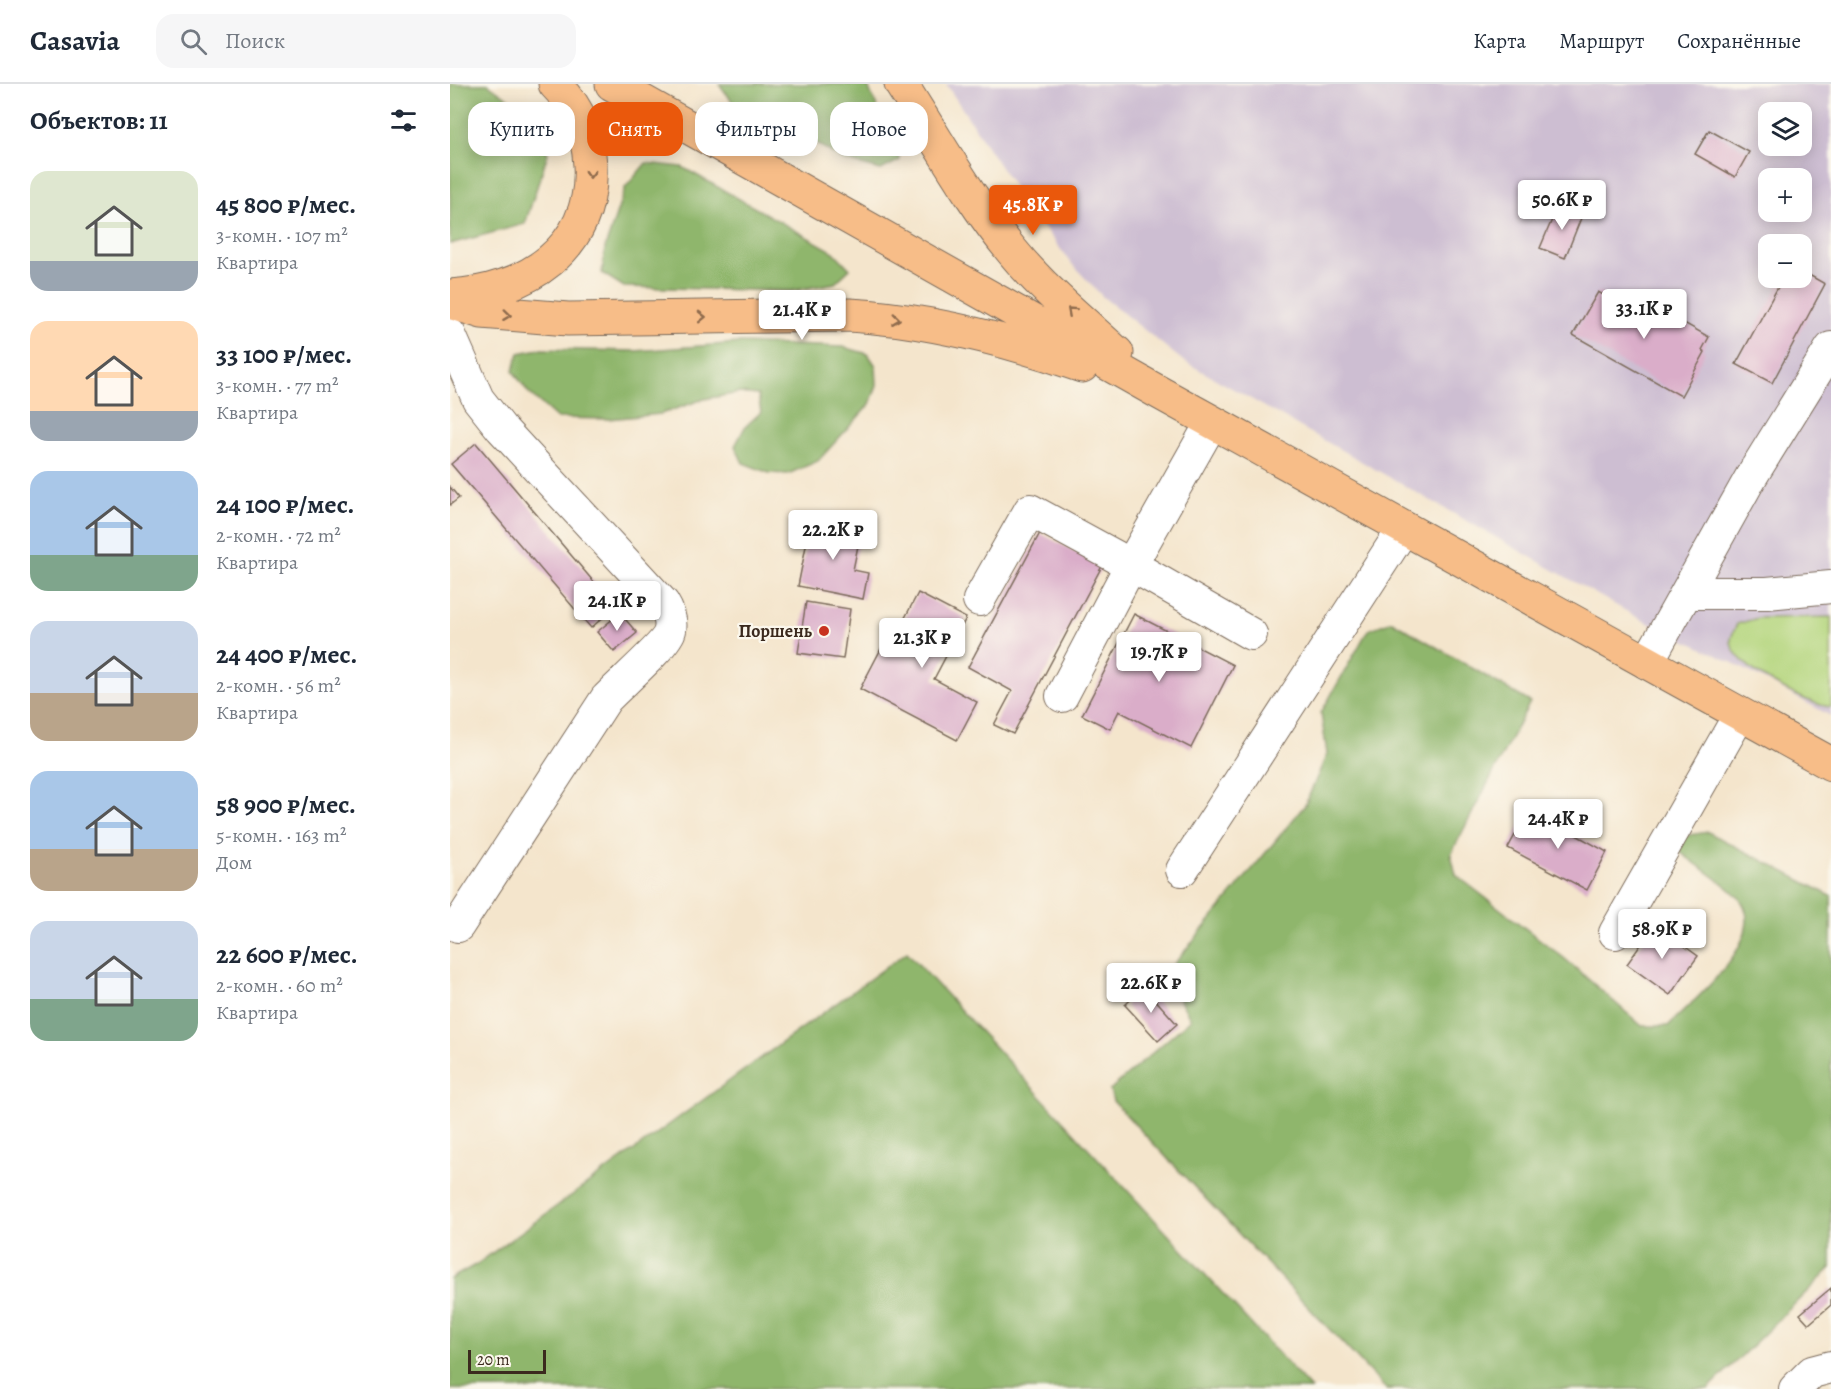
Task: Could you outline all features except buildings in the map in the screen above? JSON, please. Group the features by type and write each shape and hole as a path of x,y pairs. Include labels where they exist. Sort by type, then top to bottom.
{"main road":[{"path":"450,296 502,289 532,274 562,251 578,227 586,208 591,179 589,140 577,110 555,84"},
{"path":"612,84 1160,393 1831,764"},
{"path":"901,84 981,209 1011,250 1040,283 1160,393"},
{"path":"450,302 482,312 568,319 850,315 891,317 937,324 1032,348 1160,393"}],"lane":[{"path":"450,335 478,399 501,428 663,603 669,615 670,631 665,641 623,679 606,699 458,926"},
{"path":"1647,663 1751,477 1831,348"},
{"path":"1062,696 1131,565 1212,422"},
{"path":"979,600 1030,510 1251,634"},
{"path":"1182,870 1404,528"},
{"path":"1688,593 1767,593 1831,587"},
{"path":"1615,933 1740,714"},
{"path":"1795,1389 1812,1372 1831,1368"}],"shaded area":[{"path":"946,84 1831,84 1831,716 1731,662 1642,620 1182,360 1103,297 1071,263 1018,193"}],"green space":[{"path":"450,84 488,84 514,102 468,102 468,156 547,156 525,224 450,244"},
{"path":"719,84 867,84 875,102 830,102 830,152 818,144 818,102 733,102"},
{"path":"837,156 898,156 900,160 881,170 843,160"},
{"path":"646,163 682,167 834,252 850,269 835,283 792,291 624,287 602,273 605,248 625,188"},
{"path":"739,343 843,347 868,354 876,366 877,385 870,404 818,461 788,474 769,473 743,463 735,446 745,427 761,412 758,395 739,393 704,399 661,414 608,419 557,418 528,392 513,371 519,353 539,349 635,351"},
{"path":"1831,617 1831,707 1806,700 1757,673 1735,652 1731,642 1737,624 1758,618"},
{"path":"1392,621 1530,702 1451,854 1456,875 1564,958 1642,1026 1668,1026 1725,967 1738,949 1745,931 1746,914 1739,898 1680,852 1683,836 1708,832 1831,896 1831,1268 1708,1389 1386,1389 1113,1101 1110,1090 1191,1019 1165,975 1305,805 1327,754 1321,713 1368,630"},
{"path":"907,952 1311,1389 450,1389 450,1279 477,1264"}],"place":[{"name":"Поршень","path":"824,631"}]}
